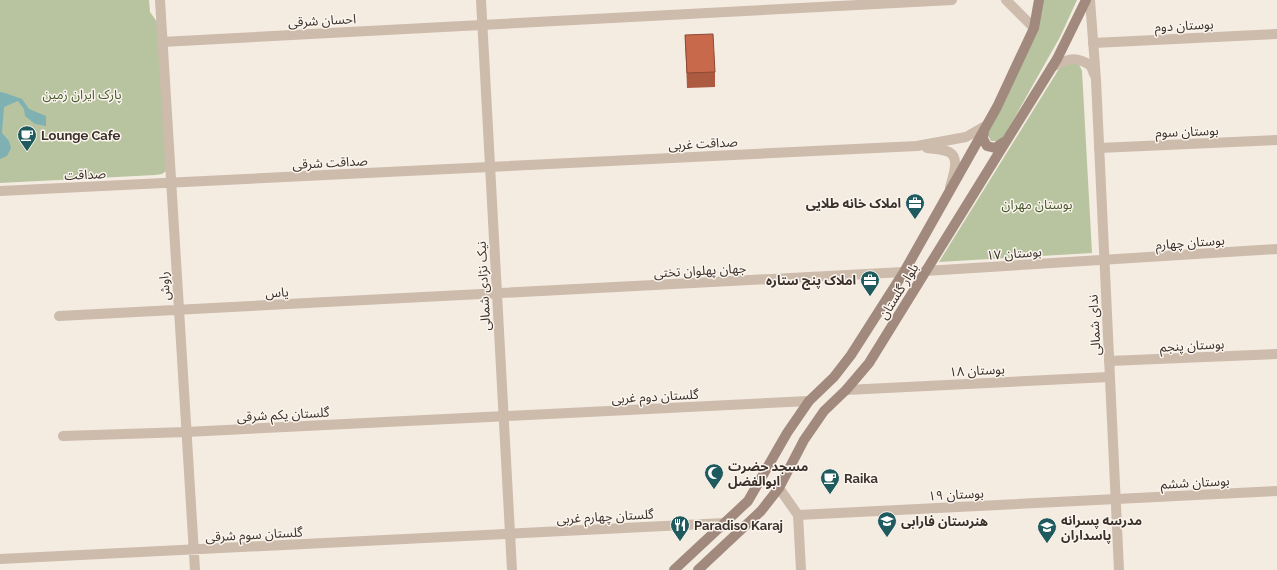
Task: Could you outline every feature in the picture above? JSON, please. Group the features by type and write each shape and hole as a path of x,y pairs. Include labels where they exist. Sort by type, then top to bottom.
{"main road":[{"name":"بلوار گلستان","path":"674,570 748,501 787,433 809,401 834,377 851,355 904,272 985,128 1034,28 1039,0"},
{"name":"بلوار گلستان","path":"698,570 762,511 778,488 808,434 824,411 846,390 869,363 1052,67 1086,0"},
{"path":"985,128 983,139 987,146 995,148 1006,140"}],"street":[{"name":"راوش","path":"160,0 195,570"},
{"name":"نیک نژادی شمالی","path":"481,0 512,570"},
{"name":"احسان شرقی","path":"162,42 952,0"},
{"path":"1006,0 1034,28"},
{"name":"ندای شمالی","path":"1090,0 1096,80 1119,570"},
{"name":"بوستان دوم","path":"1093,43 1277,34"},
{"name":"ندای شمالی","path":"1052,67 1069,59 1081,60 1091,66 1096,80"},
{"name":"صداقت غربی","path":"490,167 917,146 966,137 985,128"},
{"name":"بوستان سوم","path":"1099,148 1277,140"},
{"name":"صداقت غربی","path":"917,146 949,152 953,155 956,164 949,193"},
{"name":"صداقت شرقی","path":"171,182 490,167"},
{"name":"صداقت","path":"0,191 171,182"},
{"name":"بوستان چهارم","path":"1104,260 1277,249"},
{"name":"بوستان ۱۷","path":"926,271 1104,260"},
{"name":"جهان پهلوان تختی","path":"497,293 904,272"},
{"name":"یاس","path":"58,316 497,293"},
{"name":"بوستان پنجم","path":"1109,362 1277,354"},
{"name":"بوستان ۱۸","path":"846,390 1109,377"},
{"name":"گلستان دوم غربی","path":"504,416 809,401"},
{"name":"گلستان یکم شرقی","path":"63,436 186,432 504,416"},
{"path":"778,488 798,515 801,570"},
{"name":"بوستان ششم","path":"1115,499 1277,490"},
{"name":"بوستان ۱۹","path":"798,515 1115,499"},
{"name":"گلستان چهارم غربی","path":"510,534 725,524"},
{"name":"گلستان سوم شرقی","path":"0,559 510,534"}],"green space":[{"name":"پارک ایران زمین","path":"0,0 149,0 150,12 160,26 166,171 162,174 155,175 0,183"},
{"path":"1043,0 1077,0 1060,37 1003,138 998,141 991,141 987,133"},
{"name":"بوستان مهران","path":"1062,64 1079,64 1082,71 1092,253 939,262"}],"water":[{"path":"0,92 22,99 29,109 46,116 46,126 35,124 25,116 24,109 18,101 4,107 2,133 9,141 11,148 7,156 0,159"}],"building":[{"path":"713,34 715,72 687,73 685,35"}],"place":[{"name":"Lounge Cafe","path":"27,152"},
{"name":"املاک خانه طلایی","path":"915,220"},
{"name":"املاک پنج ستاره","path":"870,297"},
{"name":"مسجد حضرت ابوالفضل","path":"714,490"},
{"name":"Raika","path":"830,495"},
{"name":"هنرستان فارابی","path":"887,538"},
{"name":"Paradiso Karaj","path":"680,542"},
{"name":"مدرسه پسرانه پاسداران","path":"1047,544"}]}
